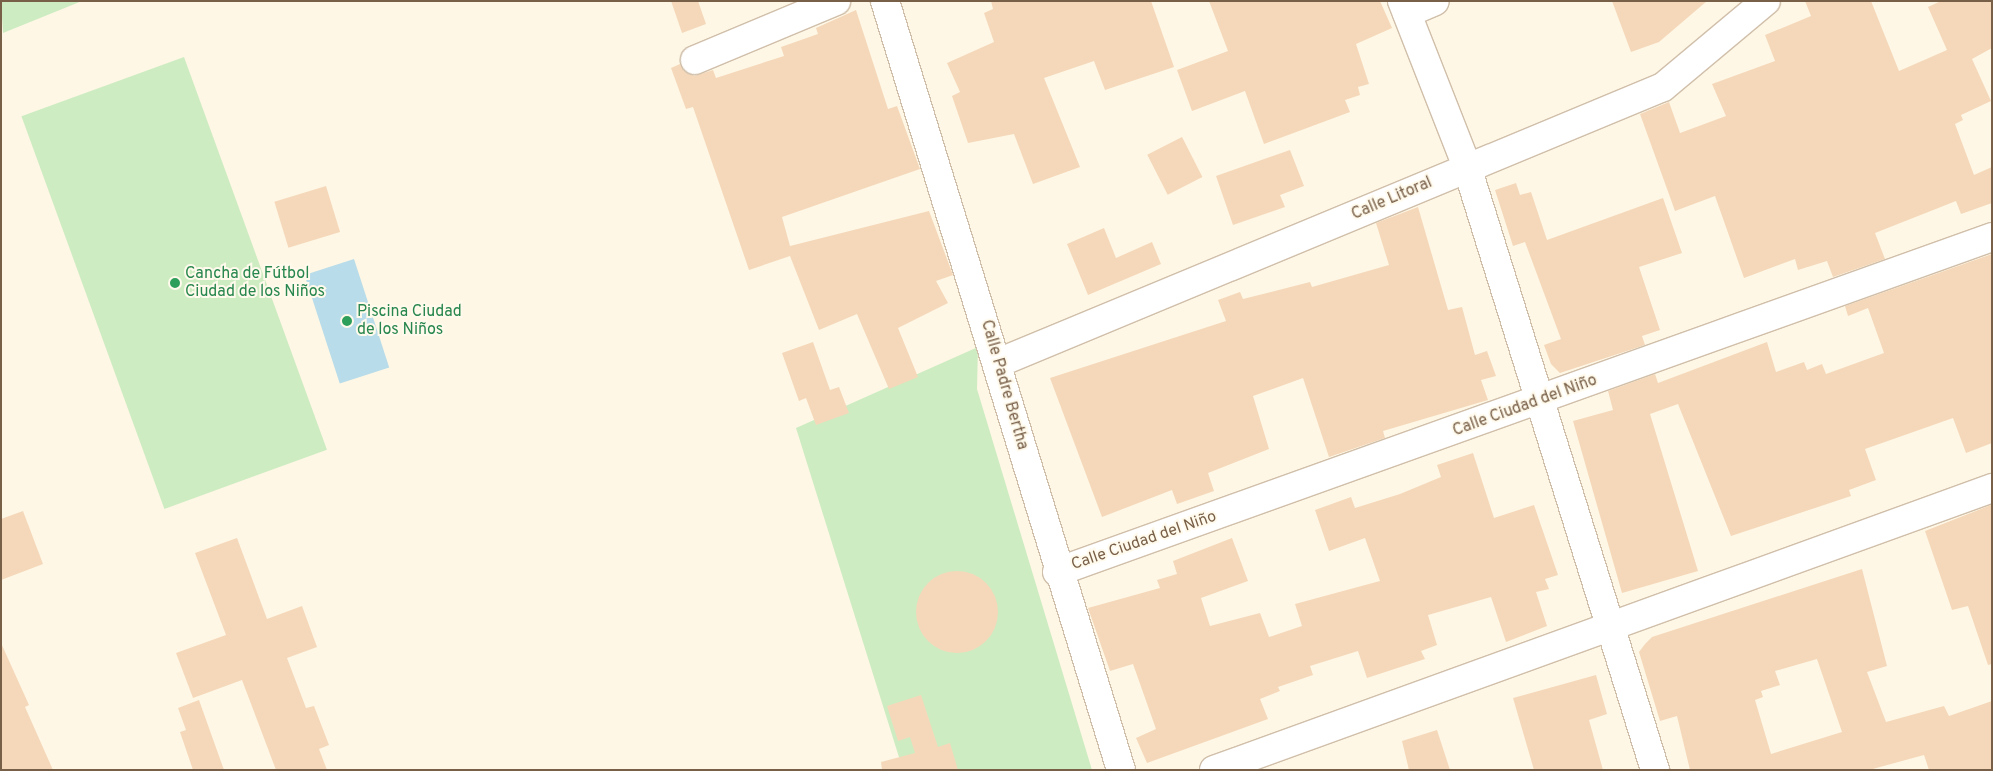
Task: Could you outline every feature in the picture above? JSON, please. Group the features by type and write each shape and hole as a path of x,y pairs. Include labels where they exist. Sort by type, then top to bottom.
{"street":[{"path":"695,60 836,1"},
{"name":"Calle Padre Bertha","path":"885,1 998,363 1057,572 1121,770"},
{"path":"1435,1 1405,7 1468,167 1539,402 1612,625 1655,770"},
{"name":"Calle Litoral","path":"998,363 1663,87 1766,1"},
{"name":"Calle Ciudad del Niño","path":"1057,572 1539,402 1992,237"},
{"path":"1214,770 1992,488"}],"green space":[{"path":"1,1 82,1 3,33"},
{"name":"Cancha de Fútbol Ciudad de los Niños","path":"184,57 327,450 164,509 21,116"},
{"path":"978,347 977,389 1092,770 903,770 796,428"}],"water":[{"name":"Piscina Ciudad de los Niños","path":"354,259 389,367 340,383 305,275"}],"building":[{"path":"671,1 698,1 706,24 682,33"},
{"path":"991,1 1151,1 1174,67 1105,90 1094,61 1044,78 1080,167 1033,184 1014,134 968,143 952,96 960,92 947,63 994,42 984,13 993,9"},
{"path":"1209,1 1380,1 1392,28 1356,44 1369,84 1358,87 1360,95 1345,100 1350,112 1264,144 1245,91 1192,111 1177,70 1228,51"},
{"path":"1612,1 1707,1 1659,42 1631,52"},
{"path":"1805,1 1871,1 1899,71 1947,50 1928,7 1941,1 1992,1 1992,48 1972,59 1991,101 1961,115 1963,120 1955,124 1974,175 1992,167 1992,203 1961,214 1956,201 1875,233 1885,259 1833,277 1827,261 1798,270 1795,259 1744,278 1715,196 1675,211 1640,114 1669,102 1680,133 1726,116 1712,84 1775,61 1765,35 1811,16"},
{"path":"856,10 888,109 897,106 920,169 782,217 790,246 929,211 953,275 936,281 948,303 898,328 918,377 889,389 857,314 819,330 790,256 749,270 693,107 686,109 671,68 680,64 694,76 713,70 716,78 784,56 781,47 818,34 816,28"},
{"path":"1182,137 1202,177 1168,195 1147,155"},
{"path":"1290,150 1304,186 1280,195 1285,207 1233,225 1216,176"},
{"path":"1516,183 1520,195 1531,192 1547,240 1663,198 1682,253 1639,267 1660,330 1642,336 1645,345 1560,373 1551,364 1544,345 1561,339 1525,242 1513,246 1495,190"},
{"path":"326,186 340,232 288,248 274,202"},
{"path":"1418,207 1448,310 1462,307 1475,355 1487,351 1496,376 1481,380 1488,400 1383,431 1385,438 1329,457 1303,378 1253,396 1269,449 1208,473 1214,491 1177,504 1172,490 1102,517 1050,378 1226,321 1218,300 1240,292 1243,299 1310,282 1312,287 1389,265 1376,223"},
{"path":"1104,228 1116,258 1152,242 1161,264 1088,295 1067,244"},
{"path":"1992,254 1992,443 1966,453 1953,418 1865,449 1876,480 1849,490 1851,496 1731,536 1678,404 1650,414 1698,571 1622,593 1573,421 1613,410 1608,391 1655,374 1658,383 1767,342 1776,372 1804,362 1807,370 1822,364 1826,374 1884,353 1868,308 1848,316 1845,306"},
{"path":"813,342 830,390 839,387 849,413 816,425 806,398 799,401 782,353"},
{"path":"1473,453 1494,518 1534,505 1558,575 1545,579 1549,589 1536,592 1547,626 1506,642 1491,597 1428,615 1437,645 1421,651 1425,659 1367,678 1358,651 1310,666 1313,675 1278,687 1280,691 1260,699 1268,719 1147,763 1136,738 1156,729 1133,664 1110,671 1088,608 1160,588 1157,580 1177,574 1173,561 1232,538 1248,581 1201,598 1210,626 1260,613 1269,637 1302,626 1295,604 1380,581 1365,538 1329,551 1315,510 1351,497 1355,508 1400,494 1441,477 1437,465"},
{"path":"1991,505 1992,664 1988,665 1968,606 1952,610 1925,531"},
{"path":"23,511 43,564 1,580 1,519"},
{"path":"237,538 267,619 302,606 317,647 287,658 306,708 314,706 329,745 319,749 327,770 276,770 242,680 193,698 176,653 226,635 195,553"},
{"path":"1862,569 1887,666 1867,672 1886,722 1944,706 1949,716 1992,701 1992,770 1929,770 1924,755 1869,770 1690,770 1677,716 1660,721 1639,652 1652,637","holes":["1817,659 1842,732 1771,754 1755,700 1763,697 1761,691 1780,685 1775,671"]},
{"path":"957,571 973,574 986,583 995,596 998,612 995,628 986,641 973,650 957,653 941,650 928,641 919,628 916,612 919,596 928,583 941,574"},
{"path":"1,643 29,705 25,707 53,770 1,770"},
{"path":"1596,675 1607,714 1589,720 1603,770 1534,770 1513,698"},
{"path":"921,695 938,747 950,743 958,770 882,770 881,762 915,753 910,737 898,741 887,706"},
{"path":"199,700 224,770 193,770 180,732 186,730 178,708"},
{"path":"1437,730 1450,770 1409,770 1402,741"}],"place":[{"name":"Cancha de Fútbol Ciudad de los Niños","path":"175,283"},
{"name":"Piscina Ciudad de los Niños","path":"347,321"}]}
